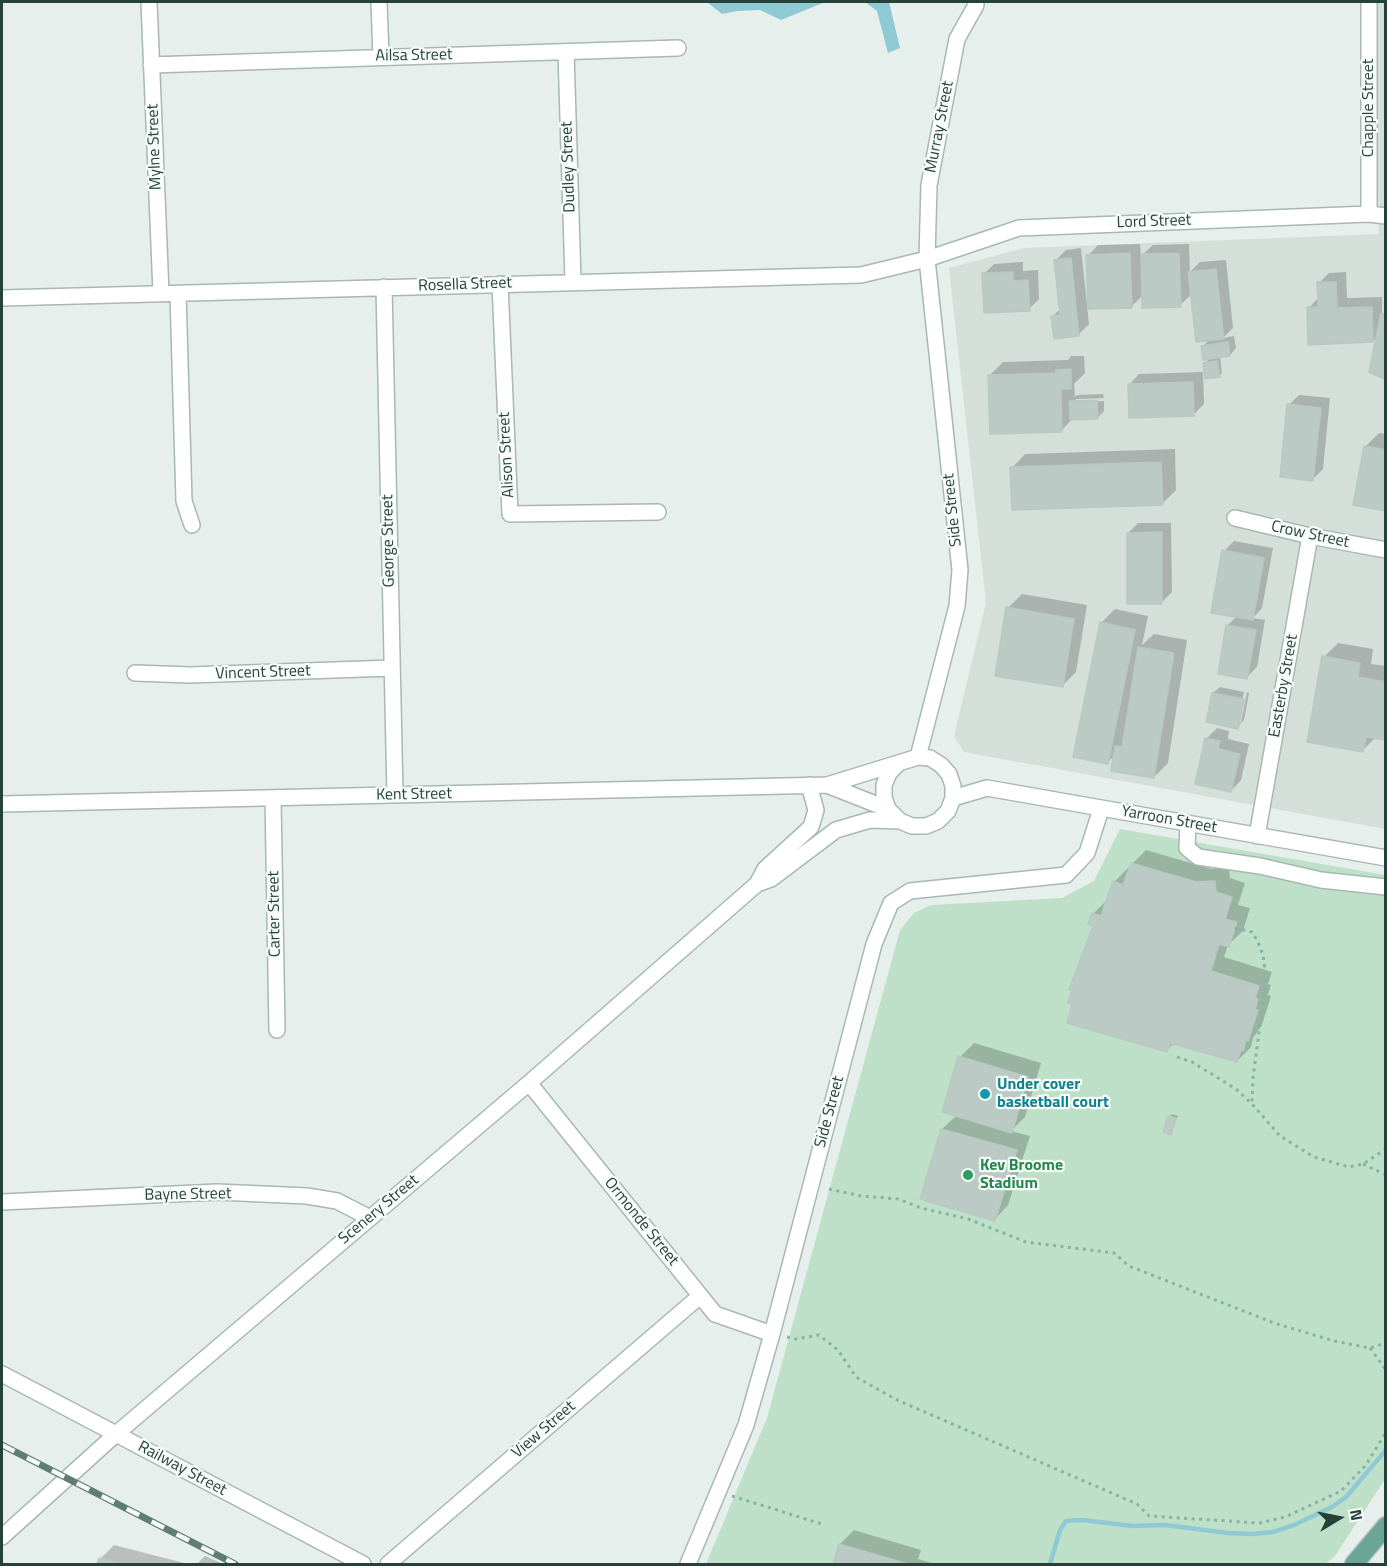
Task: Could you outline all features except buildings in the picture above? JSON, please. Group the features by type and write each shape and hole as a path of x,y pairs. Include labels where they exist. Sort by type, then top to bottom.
{"main road":[{"path":"1354,1564 1386,1526"}],"street":[{"name":"Mylne Street","path":"149,2 161,293"},
{"path":"379,2 381,56"},
{"name":"Chapple Street","path":"1368,2 1369,214"},
{"name":"Murray Street","path":"927,259 929,185 957,39 978,3"},
{"name":"Ailsa Street","path":"151,65 678,48"},
{"name":"Dudley Street","path":"566,52 573,281"},
{"name":"Lord Street","path":"927,259 1019,228 1369,214 1386,216"},
{"name":"Rosella Street","path":"2,297 861,275 927,259"},
{"name":"Side Street","path":"918,757 957,606 960,570 927,259"},
{"name":"Alison Street","path":"500,284 510,514 658,512"},
{"name":"George Street","path":"384,287 395,795"},
{"path":"178,293 184,501 192,525"},
{"name":"Crow Street","path":"1235,518 1310,536 1386,550"},
{"name":"Easterby Street","path":"1257,836 1310,536"},
{"name":"Vincent Street","path":"135,673 190,675 392,668"},
{"path":"918,757 935,762 949,774 953,786 953,798 948,811 938,821 926,826 912,826 900,821 888,809 884,797 884,785 889,773 897,764 918,757"},
{"name":"Kent Street","path":"2,804 827,785 897,764"},
{"name":"Scenery Street","path":"2,1537 116,1434 529,1083 757,884 765,869 811,827 816,810 809,785"},
{"name":"Kent Street","path":"827,785 888,809"},
{"name":"Yarroon Street","path":"953,798 987,788 1386,858"},
{"name":"Carter Street","path":"273,798 277,1030"},
{"name":"Side Street","path":"687,1564 746,1425 874,944 891,903 910,891 1066,875 1087,853 1101,809"},
{"name":"Scenery Street","path":"757,884 771,879 836,830 870,820 900,821"},
{"path":"1188,824 1187,848 1198,857 1260,866 1321,880 1386,887"},
{"name":"Ormonde Street","path":"529,1083 715,1314 772,1334"},
{"name":"Bayne Street","path":"2,1202 217,1192 308,1196 337,1201 370,1218"},
{"name":"View Street","path":"388,1564 700,1296"},
{"name":"Railway Street","path":"2,1374 363,1564"}],"path":[{"path":"1235,928 1252,932 1257,940 1263,955 1266,979 1253,1078 1252,1104"},
{"path":"1177,1058 1192,1062 1236,1089 1280,1136 1314,1157 1349,1167 1362,1164 1386,1149"},
{"path":"1362,1164 1386,1175"},
{"path":"829,1189 861,1196 898,1199 921,1208 969,1219 1026,1242 1114,1253 1129,1266 1274,1323 1334,1341 1370,1348 1386,1343"},
{"path":"772,1334 796,1339 819,1335 838,1350 856,1377 897,1400 1137,1504 1149,1516 1260,1523 1285,1517 1341,1491 1366,1465 1381,1445 1386,1432"},
{"path":"1370,1348 1386,1370"},
{"path":"718,1492 825,1525"}],"shaded area":[{"path":"1374,2 1385,2 1385,829 964,752 954,736 986,603 949,268 1024,248 1379,234"}],"green space":[{"path":"1120,829 1385,875 1385,1479 1335,1556 1325,1564 706,1564 767,1418 900,930 914,913 931,905 1062,898 1094,881"}],"water":[{"path":"707,2 825,2 781,20 760,10 722,14"},
{"path":"865,2 889,2 900,48 888,53 877,11"}],"waterway":[{"path":"1050,1564 1060,1530 1066,1521 1082,1520 1132,1526 1165,1525 1252,1534 1273,1532 1294,1525 1332,1507 1346,1497 1386,1450"}],"railway":[{"path":"2,1445 235,1564"}],"place":[{"name":"Under cover basketball court","path":"985,1094"},
{"name":"Kev Broome Stadium","path":"968,1175"}]}
